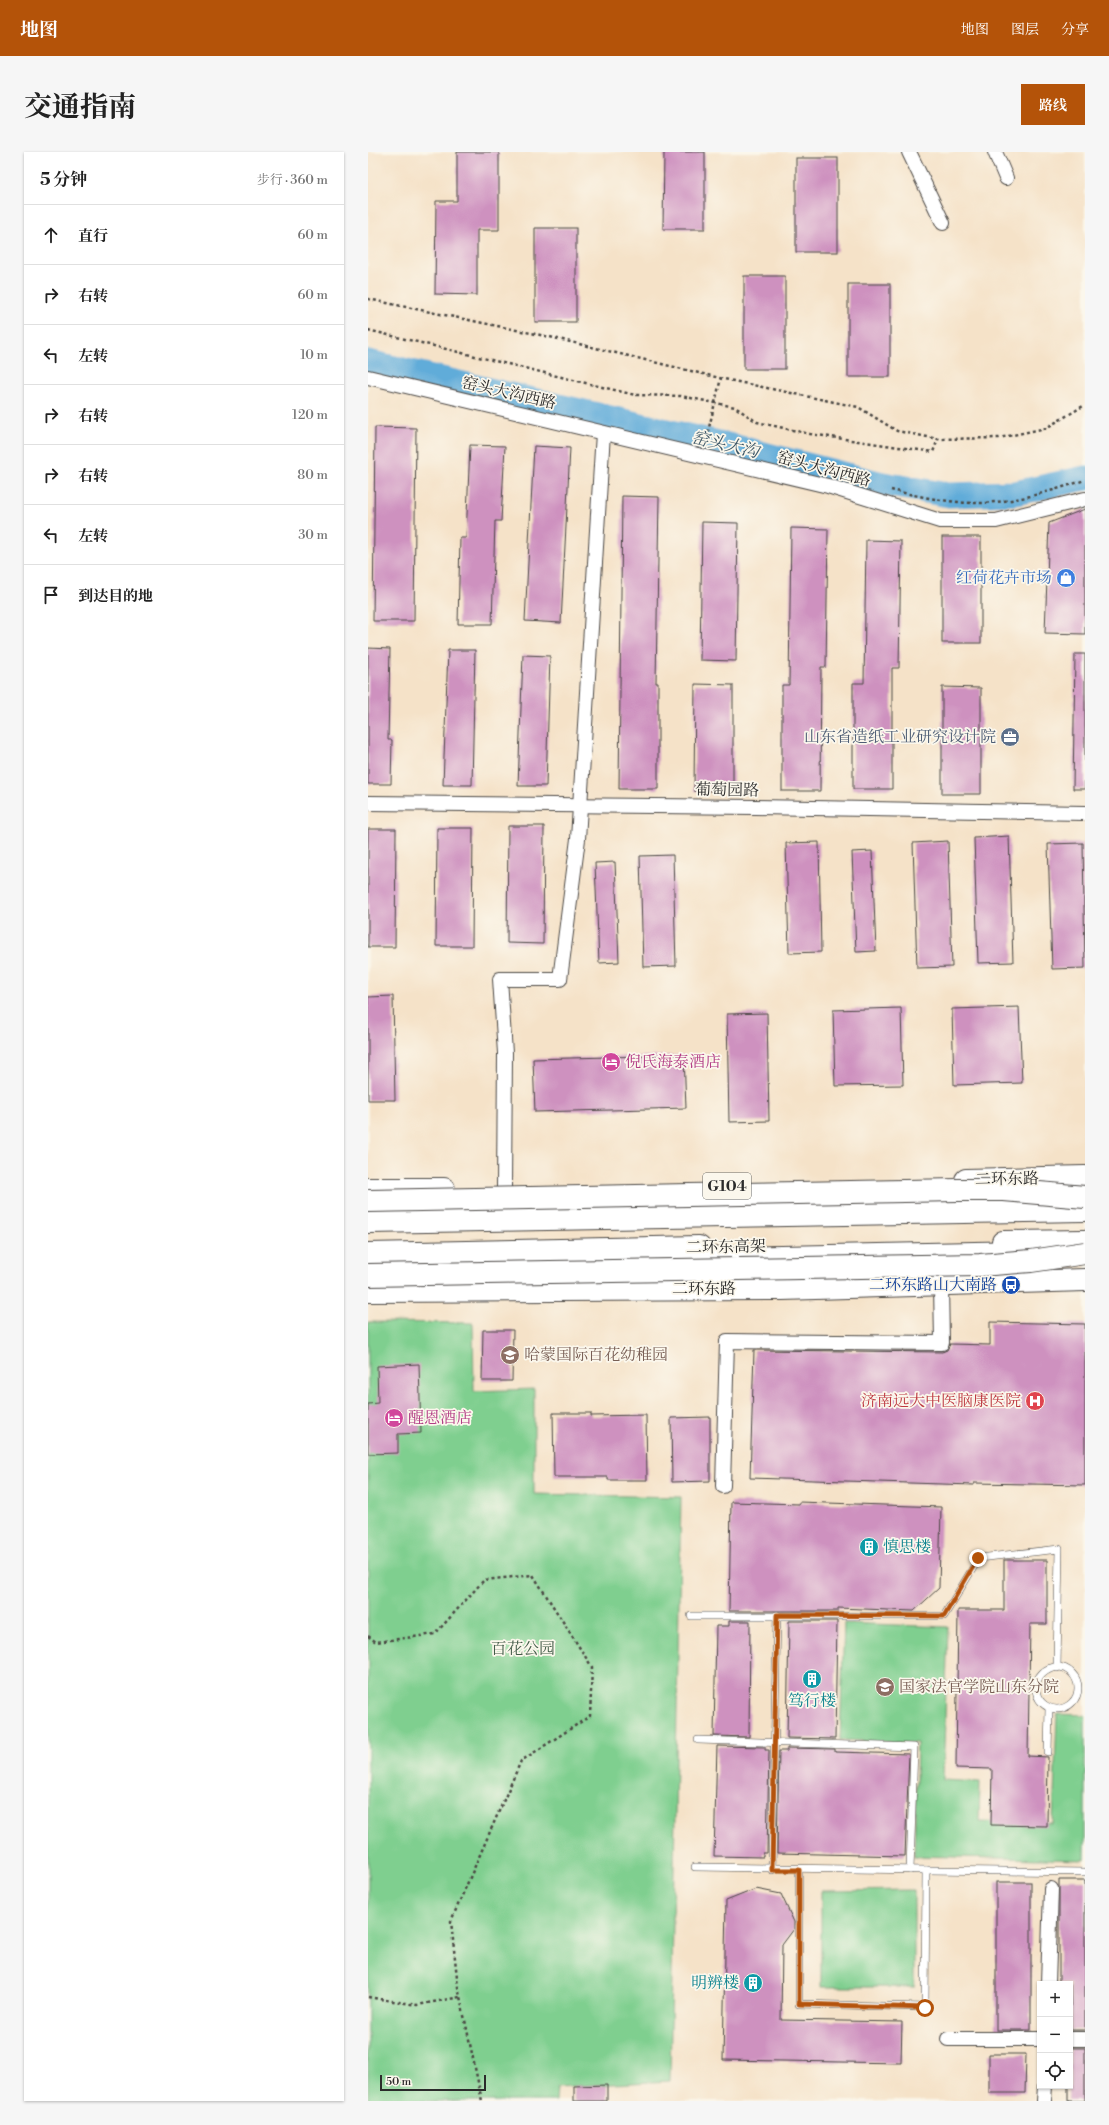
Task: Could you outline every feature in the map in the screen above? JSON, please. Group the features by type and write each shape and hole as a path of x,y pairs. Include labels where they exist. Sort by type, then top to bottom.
{"highway":[{"name":"二环东路","path":"368,1189 601,1190 1085,1177"},
{"name":"二环东路","path":"1030,1205 1085,1177"},
{"name":"二环东路","path":"857,1183 906,1207"},
{"path":"368,1201 958,1190 1004,1190 1085,1197"},
{"name":"二环东路","path":"368,1215 1085,1204"},
{"name":"二环东高架","path":"368,1222 1085,1210"},
{"name":"二环东高架","path":"368,1254 1085,1241"},
{"name":"二环东路","path":"368,1265 1034,1252 1083,1264"},
{"path":"368,1275 980,1265 1031,1261 1083,1264"},
{"name":"二环东路","path":"368,1291 782,1289 1039,1282 1083,1264"}],"street":[{"path":"909,152 944,223"},
{"path":"995,152 1006,178"},
{"name":"窑头大沟西路","path":"368,377 828,486 940,521 996,521 1085,499"},
{"path":"504,1189 505,1053 500,978 560,979 578,839 603,433"},
{"name":"葡萄园路","path":"368,803 1085,813"},
{"path":"723,1486 727,1341 942,1343 941,1284"},
{"path":"1048,1981 1051,1888"},
{"path":"948,2039 1037,2039"},
{"path":"1073,2039 1085,2039"},
{"path":"1044,2101 1045,2089"}],"lane":[{"path":"691,1616 944,1616 978,1558 1059,1548 1057,1668"},
{"path":"772,1870 777,1615"},
{"path":"1057,1668 1063,1668 1074,1676 1081,1695 1069,1706 1056,1709 1049,1708 1039,1698 1037,1684 1044,1673 1057,1668"},
{"path":"1048,1752 1049,1708"},
{"path":"698,1740 774,1741 914,1747 910,1870"},
{"path":"695,1867 772,1870 1085,1872"},
{"path":"799,1870 799,2004 925,2008 926,1870"}],"path":[{"path":"368,299 550,337 721,378 858,407 897,431 938,439 1000,438 1046,428 1085,406"},
{"path":"368,330 635,395 681,396 735,407 757,422 810,434 933,452 938,439"},
{"path":"704,447 721,378"},
{"path":"887,489 959,502 1002,501 1054,490 1085,480"},
{"path":"368,1636 376,1642 435,1634 484,1580 533,1575 592,1667 590,1716 521,1761 451,1921 460,1997 482,2101"},
{"path":"368,1997 417,2005 460,1997"}],"green space":[{"name":"百花公园","path":"368,1322 473,1323 474,1391 534,1389 534,1494 681,1497 670,2081 557,2087 556,2101 368,2101"},
{"path":"844,1623 948,1627 943,1780 980,1782 979,1821 1053,1823 1057,1714 1085,1715 1085,1860 914,1856 917,1743 840,1740"},
{"path":"914,1890 914,1987 821,1987 821,1891"}],"building":[{"path":"457,152 499,152 499,230 477,230 477,295 435,294 436,201 457,201"},
{"path":"664,152 705,152 705,229 663,229"},
{"path":"796,158 838,158 838,252 796,252"},
{"path":"535,228 576,228 576,322 535,322"},
{"path":"744,276 785,276 785,369 744,369"},
{"path":"848,284 890,284 890,377 848,377"},
{"path":"375,427 416,428 414,621 373,621"},
{"path":"470,445 505,446 501,521 495,521 492,624 458,624 460,538 466,538"},
{"path":"534,446 570,448 561,623 525,621"},
{"path":"622,496 659,497 656,683 658,683 658,789 619,789"},
{"name":"红荷花卉市场","path":"1085,509 1085,634 1045,633 1049,523"},
{"path":"702,522 738,523 736,661 700,660"},
{"path":"791,528 828,529 826,667 821,667 820,791 782,791 782,685 789,685"},
{"path":"942,537 981,537 981,643 942,643"},
{"path":"866,540 901,541 899,668 892,668 892,789 853,789 853,683 864,683"},
{"path":"368,648 390,649 388,740 392,740 391,784 368,784"},
{"path":"448,650 475,650 472,785 443,785"},
{"path":"1075,654 1085,654 1085,789 1073,789"},
{"path":"523,655 550,656 546,786 518,786"},
{"path":"695,684 733,685 733,791 694,791"},
{"path":"942,687 981,688 981,794 942,794"},
{"path":"508,826 544,826 543,944 507,943"},
{"path":"437,828 473,828 472,946 436,946"},
{"path":"368,829 396,829 395,947 368,947"},
{"path":"1009,836 1013,962 978,963 974,838"},
{"path":"948,841 952,967 917,968 913,843"},
{"path":"819,842 821,952 789,953 786,843"},
{"path":"1083,843 1085,968 1052,969 1048,844"},
{"path":"872,851 876,951 856,952 852,852"},
{"path":"673,855 676,966 643,967 640,856"},
{"path":"615,862 619,962 599,963 595,863"},
{"path":"393,996 395,1100 368,1100 368,997"},
{"path":"1019,1007 1022,1083 954,1085 952,1009"},
{"path":"901,1008 903,1085 835,1086 833,1010"},
{"path":"767,1013 769,1121 729,1122 727,1014"},
{"path":"684,1055 686,1108 535,1112 533,1059"},
{"path":"990,1322 1085,1324 1085,1485 974,1483 974,1485 750,1478 754,1350 942,1352 947,1350 950,1344 990,1345"},
{"path":"483,1330 513,1330 512,1381 482,1381"},
{"name":"醒恩酒店","path":"419,1364 421,1433 398,1434 398,1453 368,1454 368,1404 378,1403 377,1366"},
{"path":"553,1413 591,1413 591,1416 646,1415 647,1480 608,1480 608,1477 554,1477"},
{"path":"710,1417 710,1481 672,1482 671,1418"},
{"name":"慎思楼","path":"731,1502 799,1504 799,1502 941,1507 939,1588 914,1611 838,1608 838,1611 729,1611"},
{"path":"1004,1560 1047,1560 1047,1624 1030,1624 1028,1756 1048,1757 1047,1826 991,1825 992,1769 956,1768 958,1610 1004,1610"},
{"path":"729,1621 750,1621 749,1737 714,1736 716,1626 729,1626"},
{"name":"笃行楼","path":"789,1621 837,1621 835,1739 787,1738"},
{"path":"717,1746 765,1747 765,1750 769,1750 767,1853 763,1853 763,1857 714,1856"},
{"path":"787,1748 835,1749 835,1752 909,1754 905,1856 777,1853 779,1751 787,1751"},
{"path":"1059,1880 1085,1880 1085,2030 1073,2030 1073,1981 1059,1981"},
{"path":"996,1882 1031,1882 1031,2030 996,2030"},
{"name":"明辨楼","path":"756,1889 781,1894 794,1922 794,1929 782,1945 781,2020 902,2022 901,2063 723,2060 726,1901"},
{"path":"1073,2048 1085,2048 1085,2101 1068,2101 1068,2089 1073,2089"},
{"path":"989,2054 1026,2054 1025,2093 989,2093"},
{"path":"607,2085 607,2101 574,2101 574,2086"}],"waterway":[{"name":"窑头大沟","path":"368,362 736,447 883,484 949,495 1015,493 1085,478"}],"place":[{"name":"红荷花卉市场","path":"1066,578"},
{"name":"山东省造纸工业研究设计院","path":"1010,737"},
{"name":"倪氏海泰酒店","path":"611,1062"},
{"name":"二环东路山大南路","path":"1011,1285"},
{"name":"哈蒙国际百花幼稚园","path":"510,1355"},
{"name":"济南远大中医脑康医院","path":"1035,1401"},
{"name":"醒恩酒店","path":"394,1418"},
{"name":"慎思楼","path":"869,1547"},
{"name":"笃行楼","path":"812,1679"},
{"name":"国家法官学院山东分院","path":"885,1687"},
{"name":"明辨楼","path":"753,1983"}],"route":[{"path":"925,2008 799,2004 799,1870 772,1870 777,1615 944,1616 978,1558"}]}
